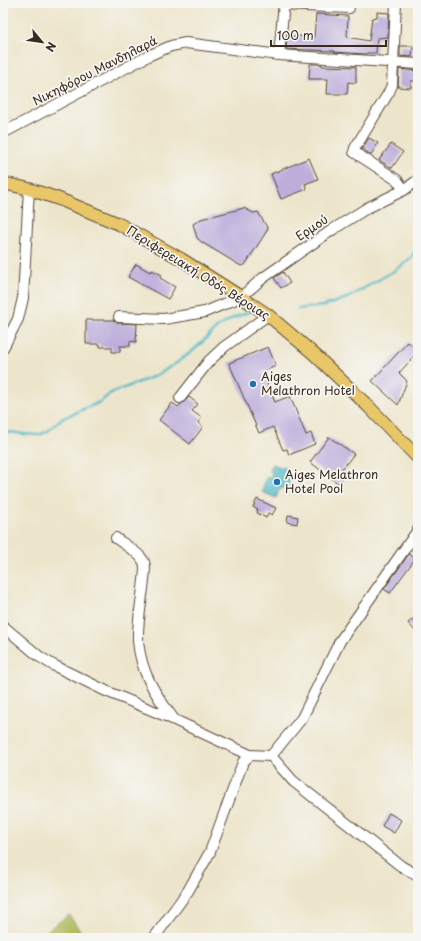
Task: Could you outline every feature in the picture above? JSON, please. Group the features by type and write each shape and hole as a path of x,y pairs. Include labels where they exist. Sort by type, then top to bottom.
{"main road":[{"name":"Περιφερειακή Οδός Βέροιας","path":"3,183 29,189 59,199 119,224 181,259 241,297 268,315 314,354 338,376 418,458"}],"street":[{"path":"396,3 392,85 354,152 397,180 404,190"},
{"path":"279,55 284,4 349,8"},
{"name":"Νικηφόρου Μανδηλαρά","path":"3,133 150,55 172,46 186,43 279,55 418,64"},
{"name":"Ερμού","path":"120,317 164,319 205,312 241,297 263,278 332,230 367,208 404,190 418,180"},
{"path":"3,348 18,319 23,298 29,189"},
{"path":"180,398 209,361 224,347 268,315"},
{"path":"272,756 302,718 340,641 418,530"},
{"path":"116,538 142,558 145,566 138,640 140,658 146,676 155,695 174,720"},
{"path":"3,626 40,657 106,691 250,755 272,756 293,781 401,866 418,876"},
{"path":"154,938 188,891 210,852 243,762 250,755"}],"green space":[{"path":"69,915 85,938 37,938"}],"water":[{"name":"Aiges Melathron Hotel Pool","path":"272,464 286,468 290,477 288,486 279,490 276,498 262,492 266,478 271,477 272,473 269,469"}],"building":[{"path":"377,12 389,13 388,37 377,38 376,53 366,54 286,49 287,37 300,36 314,38 316,14 348,16 347,37 369,41 372,18 377,17"},
{"path":"400,46 413,46 412,57 400,56"},
{"path":"310,64 322,64 322,66 356,67 356,83 348,82 347,94 327,94 328,79 309,79"},
{"path":"399,69 418,71 418,81 411,81 411,88 398,87"},
{"path":"369,138 378,143 371,155 362,149"},
{"path":"391,144 403,152 392,168 379,160"},
{"path":"309,158 318,179 305,184 307,189 281,199 271,174"},
{"path":"244,208 253,213 258,212 268,229 245,265 241,266 197,238 193,224 201,219"},
{"path":"136,264 150,272 152,270 162,275 160,278 175,287 168,299 128,277"},
{"path":"283,272 290,283 281,288 274,278"},
{"path":"86,320 113,320 118,323 137,324 136,342 130,341 130,346 120,346 120,352 112,352 112,347 100,347 100,344 86,344"},
{"path":"408,342 418,350 418,352 399,373 407,381 398,405 372,381"},
{"name":"Aiges Melathron Hotel","path":"268,347 276,366 262,372 275,402 290,396 306,435 311,433 315,444 289,455 287,449 283,450 273,427 259,433 229,363"},
{"path":"189,397 198,404 192,411 202,418 198,423 203,427 190,444 159,420 172,403 178,407"},
{"path":"329,437 354,454 342,469 346,473 339,484 310,462"},
{"path":"257,499 276,508 272,515 268,513 266,518 257,513 258,510 253,507"},
{"path":"288,515 298,517 297,524 287,522"},
{"path":"409,554 415,559 390,593 384,589"},
{"path":"418,615 418,634 408,623"},
{"path":"389,813 401,820 394,833 382,826"}],"waterway":[{"path":"418,202 415,214 418,236"},
{"path":"298,309 324,306 347,298 394,271 411,258 417,248 418,240"},
{"path":"3,435 9,432 39,435 48,431 61,419 100,402 111,393 155,376 178,362 195,349 218,327 233,318 252,311"}],"place":[{"name":"Aiges Melathron Hotel","path":"253,384"},
{"name":"Aiges Melathron Hotel Pool","path":"277,482"}]}
